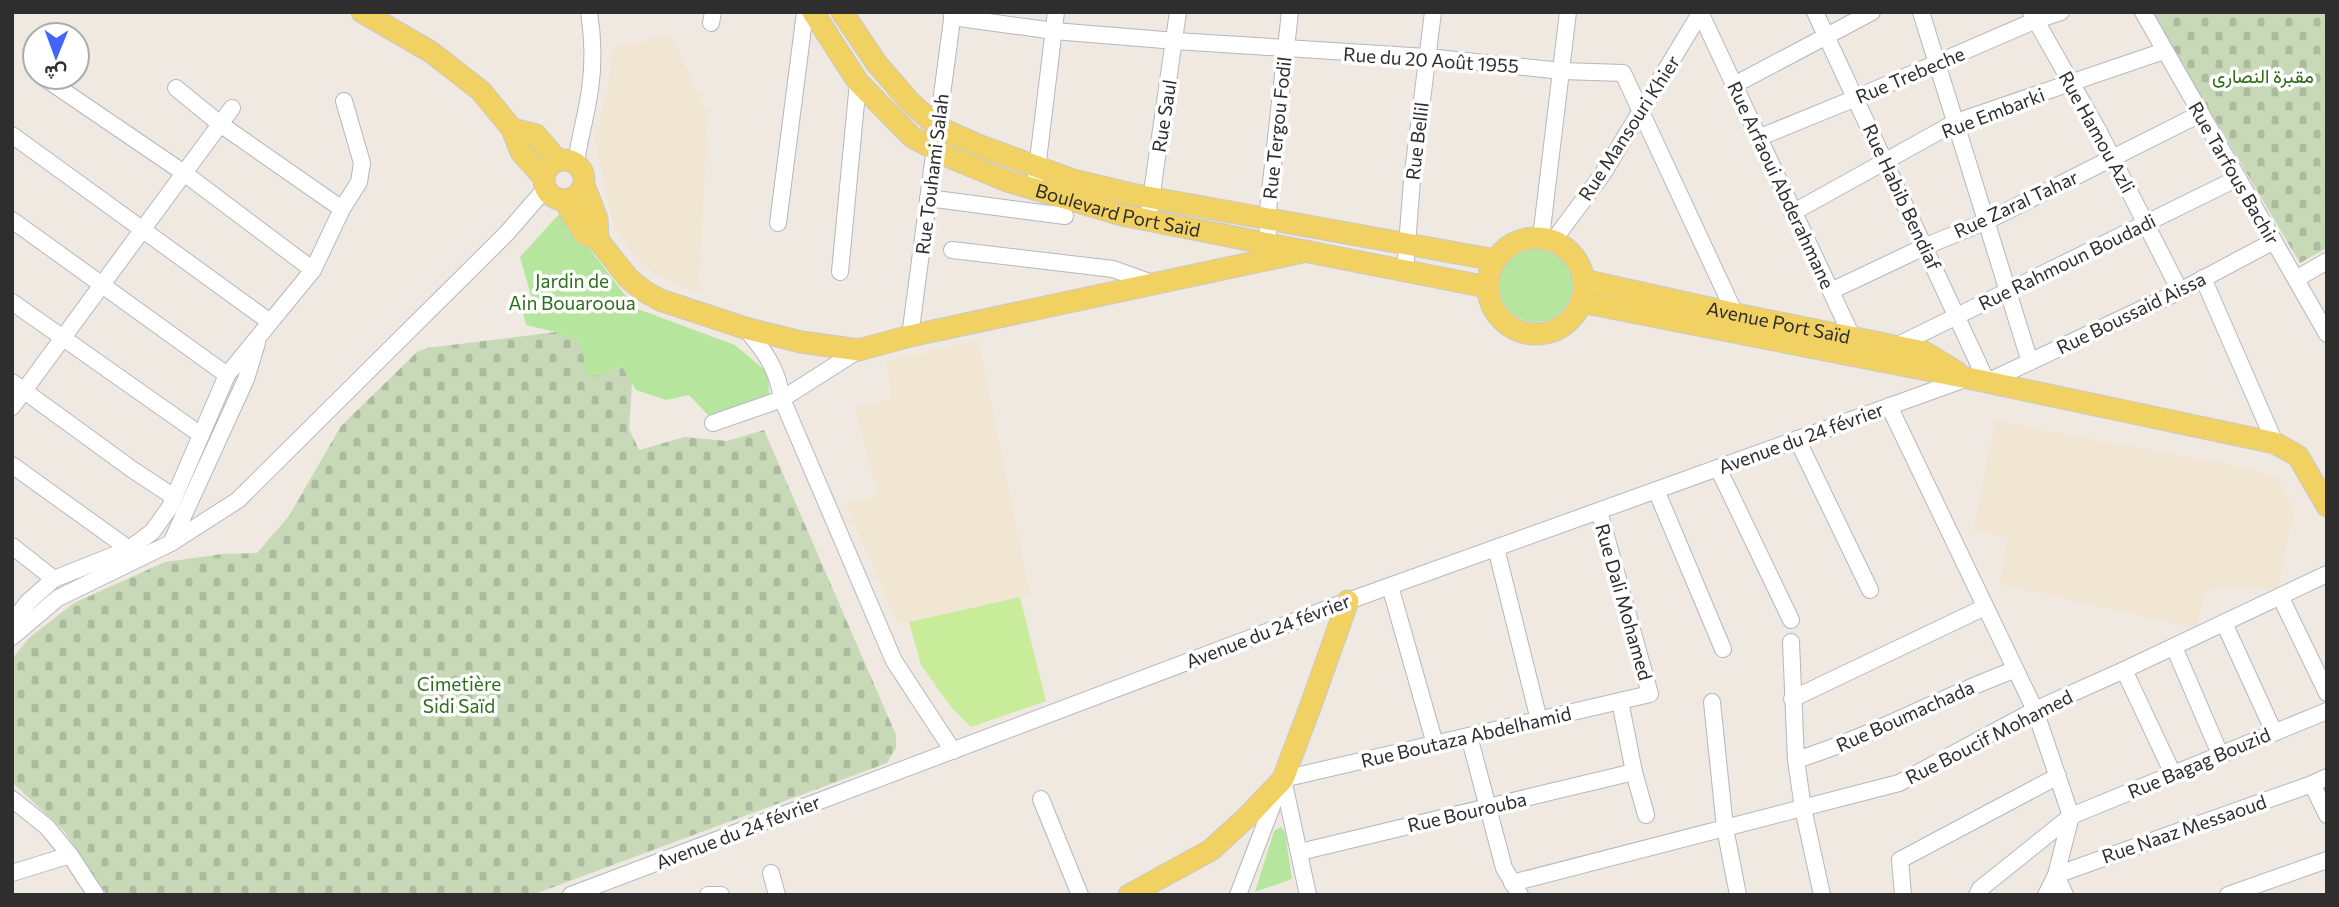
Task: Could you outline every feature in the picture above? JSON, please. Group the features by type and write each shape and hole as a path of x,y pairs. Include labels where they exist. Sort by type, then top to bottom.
{"main road":[{"path":"362,12 431,52 481,91 512,129 521,152 557,199 576,196 584,185"},
{"name":"Boulevard Port Saïd","path":"813,12 858,82 912,137 1007,181 1122,215 1488,287"},
{"path":"842,12 877,64 911,103 938,127 1037,167 1073,180 1151,198 1495,260"},
{"path":"512,129 536,135 584,176 584,185 597,219 598,240"},
{"path":"545,183 549,167 567,162"},
{"path":"564,200 584,233 598,240 622,272 644,291 668,303 745,328 802,342 859,350 910,336 1307,251"},
{"path":"1527,239 1547,240 1565,248 1574,257 1583,280 1581,302 1575,313 1556,330 1530,334 1507,324 1497,314 1490,301 1489,273 1495,260 1515,243 1527,239"},
{"name":"Avenue Port Saïd","path":"1583,280 1735,314 1978,380 2275,443 2298,456 2327,506"},
{"name":"Avenue Port Saïd","path":"1581,302 1744,334 1857,347 1896,346 1924,352 1978,380"},
{"path":"1129,895 1211,850 1283,779 1348,601"}],"street":[{"path":"567,162 579,139 590,89 593,44 589,12"},
{"path":"778,223 806,12"},
{"path":"1034,189 1056,12"},
{"name":"Rue Saul","path":"1148,220 1176,41 1178,12"},
{"name":"Rue Tergou Fodil","path":"1269,243 1267,219 1290,12"},
{"name":"Rue Bellil","path":"1405,271 1412,180 1433,12"},
{"path":"1547,240 1568,12"},
{"name":"Rue Arfaoui Abderahmane","path":"1701,12 1792,213 1857,347"},
{"name":"Rue Mansouri Khier","path":"1547,240 1602,175 1701,12"},
{"name":"Rue Habib Bendiaf","path":"1815,12 1957,315 1978,380"},
{"path":"1734,85 1872,12"},
{"path":"1921,12 2030,362"},
{"name":"Rue Trebeche","path":"1758,138 1856,99 2033,16 2061,12"},
{"name":"Rue Tarfous Bachir","path":"2143,12 2327,334"},
{"name":"Rue Touhami Salah","path":"910,336 953,15"},
{"name":"Rue du 20 Août 1955","path":"953,15 1054,31 1427,57 1562,71 1623,73 1744,334"},
{"name":"Rue Hamou Azli","path":"2033,16 2112,158 2180,291"},
{"name":"Rue Embarki","path":"1792,213 1956,122 2164,51"},
{"path":"840,272 858,82"},
{"path":"176,88 220,124 342,209"},
{"path":"64,91 184,173 313,270"},
{"path":"14,629 28,602 54,579 129,549 152,532 174,497 227,375 313,270 342,209 359,182 362,163 344,102"},
{"path":"12,407 18,387 63,338 232,108"},
{"name":"Rue Zaral Tahar","path":"1831,291 1926,246 1987,221 2200,114"},
{"path":"12,135 143,230 265,328"},
{"name":"Rue Rahmoun Boudadi","path":"1896,346 2238,178"},
{"path":"14,629 58,598 171,543 238,500 506,234 545,183"},
{"path":"929,198 1065,216"},
{"path":"12,220 103,283 227,375"},
{"name":"Rue Boussaid Aissa","path":"1978,380 2030,362 2180,291 2274,241"},
{"path":"952,250 1113,270 1155,284"},
{"path":"2296,279 2327,261"},
{"path":"2203,278 2275,443"},
{"path":"12,302 201,435"},
{"path":"171,543 246,379 265,328"},
{"path":"745,328 776,371 782,399 894,662 953,751"},
{"path":"713,423 782,399 859,350"},
{"name":"Avenue du 24 février","path":"571,895 1348,601 1889,406 1978,380"},
{"path":"18,387 174,497"},
{"path":"1889,406 2035,710 2071,816 2056,875 2046,895"},
{"path":"1797,439 1870,590"},
{"path":"12,465 129,549"},
{"path":"1718,468 1791,620"},
{"path":"1656,490 1723,649"},
{"name":"Rue Dali Mohamed","path":"1598,511 1650,694"},
{"path":"12,546 54,579"},
{"path":"1496,548 1539,720"},
{"name":"Rue Boucif Mohamed","path":"1516,889 1725,828 1899,783 2035,710 2327,574"},
{"path":"1390,586 1435,744"},
{"path":"2280,596 2327,693"},
{"path":"1792,699 1985,607"},
{"path":"2224,623 2274,732"},
{"path":"1791,642 1796,760 1803,808 1822,895"},
{"path":"2174,647 2220,754"},
{"name":"Rue Boumachada","path":"1796,760 1828,750 1973,685 2014,670"},
{"path":"2124,670 2174,774"},
{"name":"Rue Boutaza Abdelhamid","path":"1283,779 1650,694"},
{"path":"1620,701 1634,772 1646,815"},
{"path":"1712,702 1725,828 1738,895"},
{"name":"Rue Bagag Bouzid","path":"1977,895 1980,888 2071,816 2327,712"},
{"path":"1469,736 1504,867 1516,889"},
{"name":"Rue Bourouba","path":"1300,852 1634,772"},
{"path":"1903,895 1900,859 2058,776"},
{"name":"Rue Naaz Messaoud","path":"2056,875 2327,777"},
{"path":"1283,779 1308,895"},
{"path":"1238,895 1283,779"},
{"path":"2312,784 2327,815"},
{"path":"1041,799 1080,895"},
{"path":"16,806 47,827 70,855 96,895"},
{"path":"12,873 70,855"},
{"path":"2228,895 2327,860"},
{"path":"771,873 777,895"},
{"path":"2056,875 2065,895"},
{"path":"708,895 721,895"}],"shaded area":[{"path":"671,35 708,116 698,292 650,271 615,231 595,140 606,99 614,47"},
{"path":"978,341 1030,594 898,624 846,504 879,496 855,408 892,398 886,361"},
{"path":"1995,421 2255,470 2278,480 2294,511 2277,588 2205,590 2196,628 2000,584 2008,539 1974,530"}],"green space":[{"name":"مقبرة النصارى","path":"2151,12 2327,12 2327,248 2300,263"},
{"name":"Jardin de Ain Bouarooua","path":"561,212 635,308 735,345 768,373 769,394 744,408 710,417 689,395 666,400 636,390 622,367 589,379 556,332 526,325 522,309 533,302 520,257"},
{"path":"1536,248 1557,254 1567,264 1573,285 1567,306 1557,316 1536,322 1515,316 1505,306 1499,285 1505,264 1515,254"},
{"name":"Cimetière Sidi Saïd","path":"556,332 580,342 589,378 622,367 632,382 629,429 639,450 685,437 727,441 764,430 896,735 896,748 887,763 532,895 107,895 64,831 12,782 12,659 29,638 74,603 165,562 229,553 227,554 257,553 289,516 341,426 417,352 427,348"},
{"path":"1020,597 1046,701 971,727 952,708 921,665 909,622"},
{"path":"1281,827 1285,833 1292,879 1255,892 1274,831"}]}
